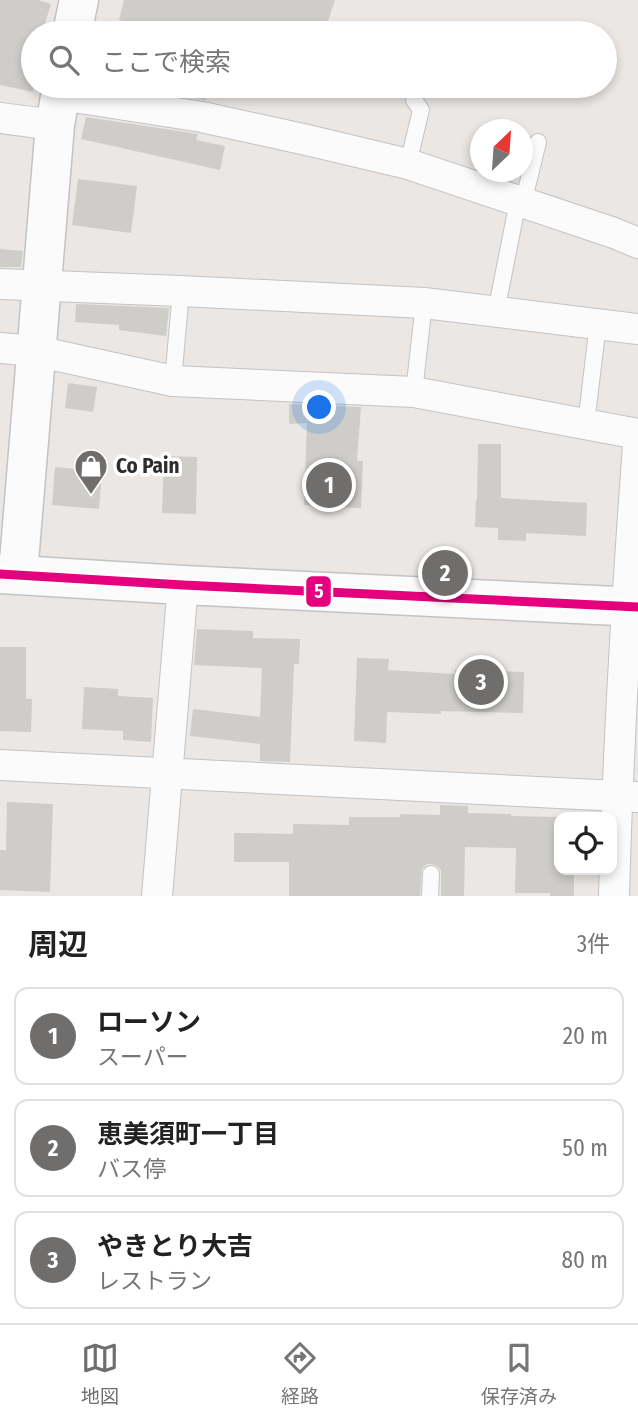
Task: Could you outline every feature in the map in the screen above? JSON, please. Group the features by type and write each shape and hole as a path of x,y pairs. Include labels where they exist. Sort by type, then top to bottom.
{"street":[{"path":"75,21 79,0"},
{"path":"59,102 42,284 18,350 9,574 632,606"},
{"path":"0,117 59,102 202,117 408,164 638,243"},
{"path":"0,284 181,290 424,303 638,329"},
{"path":"18,350 173,382 414,392 638,434"},
{"path":"614,896 627,797 638,445"},
{"path":"157,896 183,585"},
{"path":"0,765 627,797"}],"lane":[{"path":"408,164 421,110 414,98"},
{"path":"496,312 521,202 538,142"},
{"path":"173,382 181,290"},
{"path":"414,392 424,303"},
{"path":"586,424 598,324"},
{"path":"430,896 431,874"}],"building":[{"path":"0,0 38,0 51,4 46,21 21,21 21,89 0,85"},
{"path":"124,0 335,0 328,21 119,20"},
{"path":"86,117 198,134 196,140 225,146 220,170 81,139"},
{"path":"78,179 137,186 131,233 72,225"},
{"path":"0,249 23,251 21,267 0,267"},
{"path":"76,304 169,308 166,336 119,330 119,325 75,322"},
{"path":"68,383 97,387 93,412 65,408"},
{"path":"289,404 361,407 357,461 363,461 361,508 304,505 307,423 289,424"},
{"path":"478,444 501,444 501,498 587,503 586,536 526,533 526,541 498,540 498,528 475,527"},
{"path":"164,456 197,457 196,514 162,513"},
{"path":"55,467 102,472 99,509 52,505"},
{"path":"197,629 253,631 253,638 300,639 299,664 294,664 290,762 260,761 260,744 190,736 193,709 260,717 262,668 194,665"},
{"path":"0,647 26,647 26,699 32,699 31,732 0,731"},
{"path":"357,658 389,659 388,670 455,674 455,670 524,672 523,713 387,712 386,743 354,741"},
{"path":"84,687 118,689 118,696 153,698 151,742 123,740 123,731 82,729"},
{"path":"7,802 53,804 50,892 0,890 0,850 6,850"},
{"path":"440,805 468,806 468,813 554,817 554,875 574,875 574,896 515,893 516,848 465,847 464,896 441,896 441,870 432,864 427,864 422,869 420,896 289,896 289,862 234,862 234,833 293,834 293,824 349,825 349,817 440,815"}],"transit line":[{"name":"5","path":"0,574 638,607"}],"place":[{"name":"ローソン","path":"329,485"},
{"name":"Co Pain","path":"91,496"},
{"name":"恵美須町一丁目","path":"445,573"},
{"name":"やきとり大吉","path":"481,682"}]}
